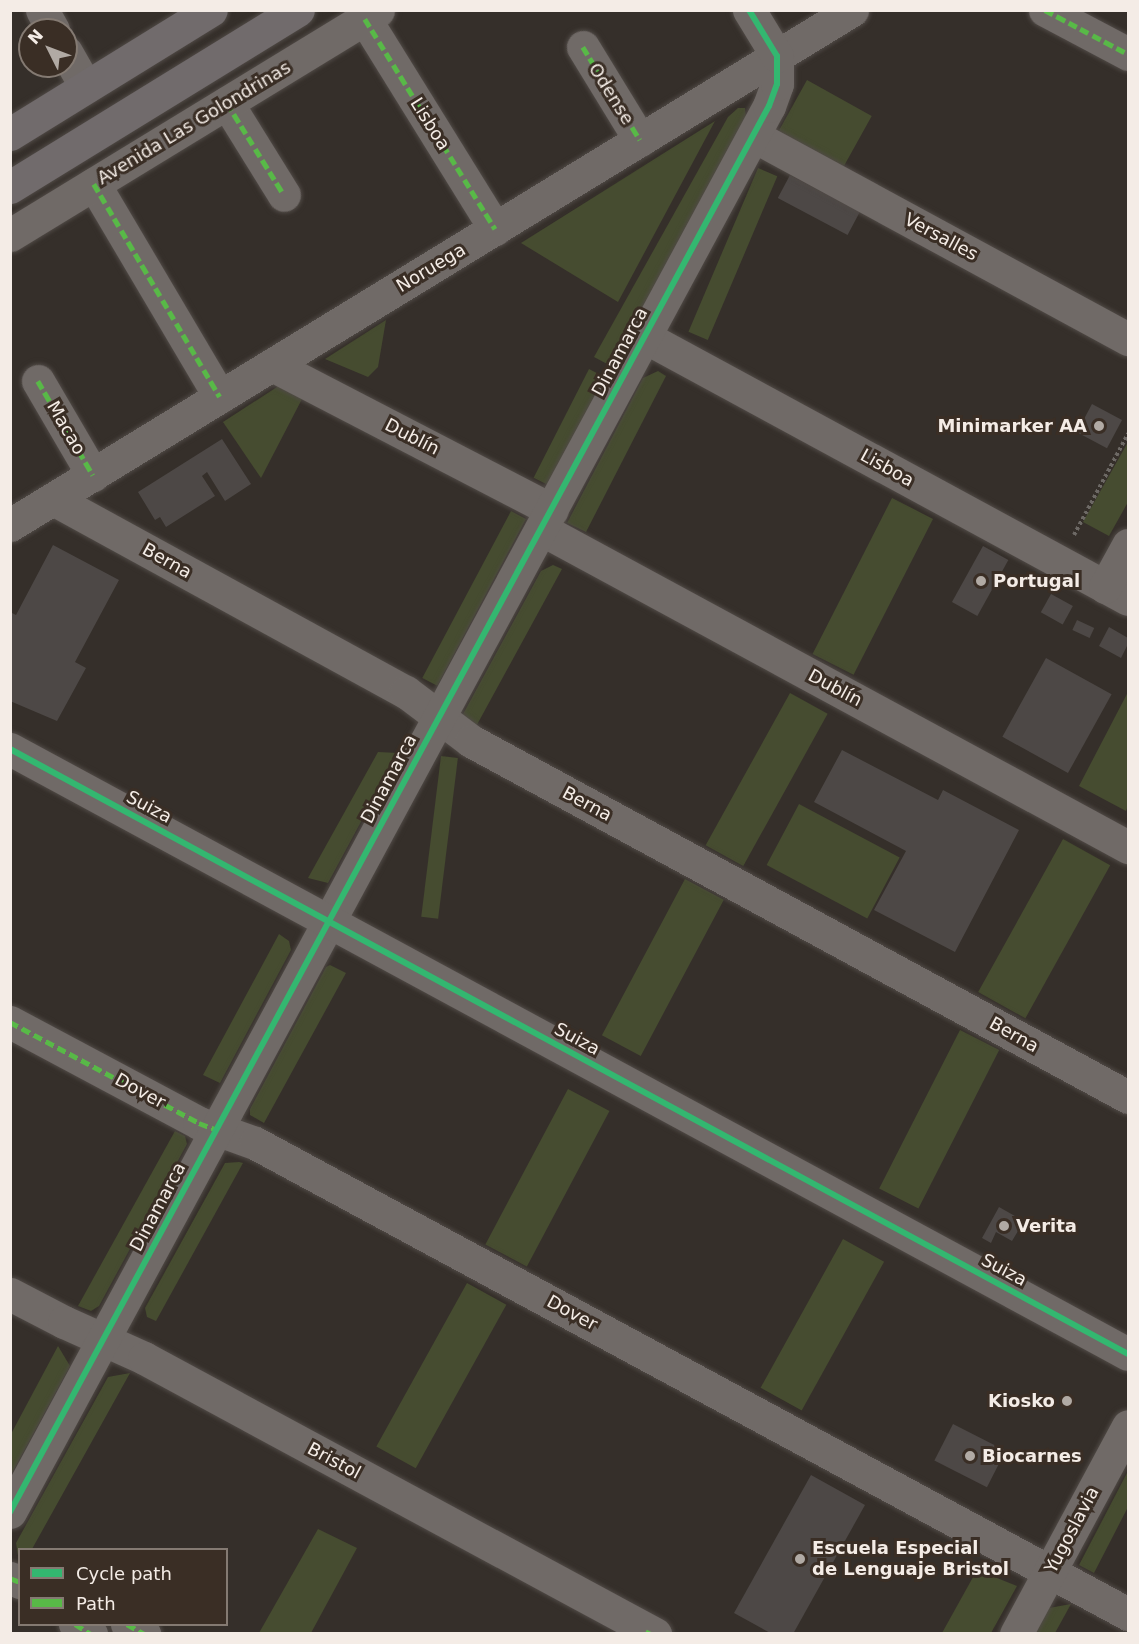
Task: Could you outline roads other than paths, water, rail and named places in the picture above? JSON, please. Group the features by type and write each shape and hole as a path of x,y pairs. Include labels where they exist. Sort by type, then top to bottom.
{"main road":[{"path":"10,134 211,10"},
{"path":"10,187 298,10"}],"street":[{"path":"749,10 777,56"},
{"name":"Noruega","path":"10,525 852,10"},
{"path":"1046,10 1128,54"},
{"name":"Avenida Las Golondrinas","path":"10,235 371,15"},
{"name":"Lisboa","path":"371,15 495,229"},
{"name":"Odense","path":"583,48 640,140"},
{"name":"Dinamarca","path":"10,1512 754,136 774,95 778,70 777,56"},
{"path":"78,73 86,87"},
{"path":"227,103 284,195"},
{"name":"Versalles","path":"754,136 1128,339"},
{"path":"94,184 220,397"},
{"name":"Lisboa","path":"645,337 1117,593"},
{"name":"Dublín","path":"272,365 1128,847"},
{"name":"Macao","path":"38,381 93,475"},
{"name":"Berna","path":"53,499 406,692 471,741 1128,1097"},
{"path":"1117,593 1128,545"},
{"name":"Suiza","path":"10,749 1128,1354"},
{"name":"Dover","path":"10,1022 199,1123 255,1143 1128,1614"},
{"name":"Bristol","path":"10,1294 144,1358 650,1632"},
{"name":"Yugoslavia","path":"1016,1634 1128,1426"},
{"path":"78,1626 91,1634"},
{"path":"130,1626 144,1634"}],"place":[{"name":"Minimarker AA","path":"1099,426"},
{"name":"Portugal","path":"981,581"},
{"name":"Verita","path":"1004,1226"},
{"name":"Kiosko","path":"1067,1401"},
{"name":"Biocarnes","path":"970,1456"},
{"name":"Escuela Especial de Lenguaje Bristol","path":"800,1559"}]}
